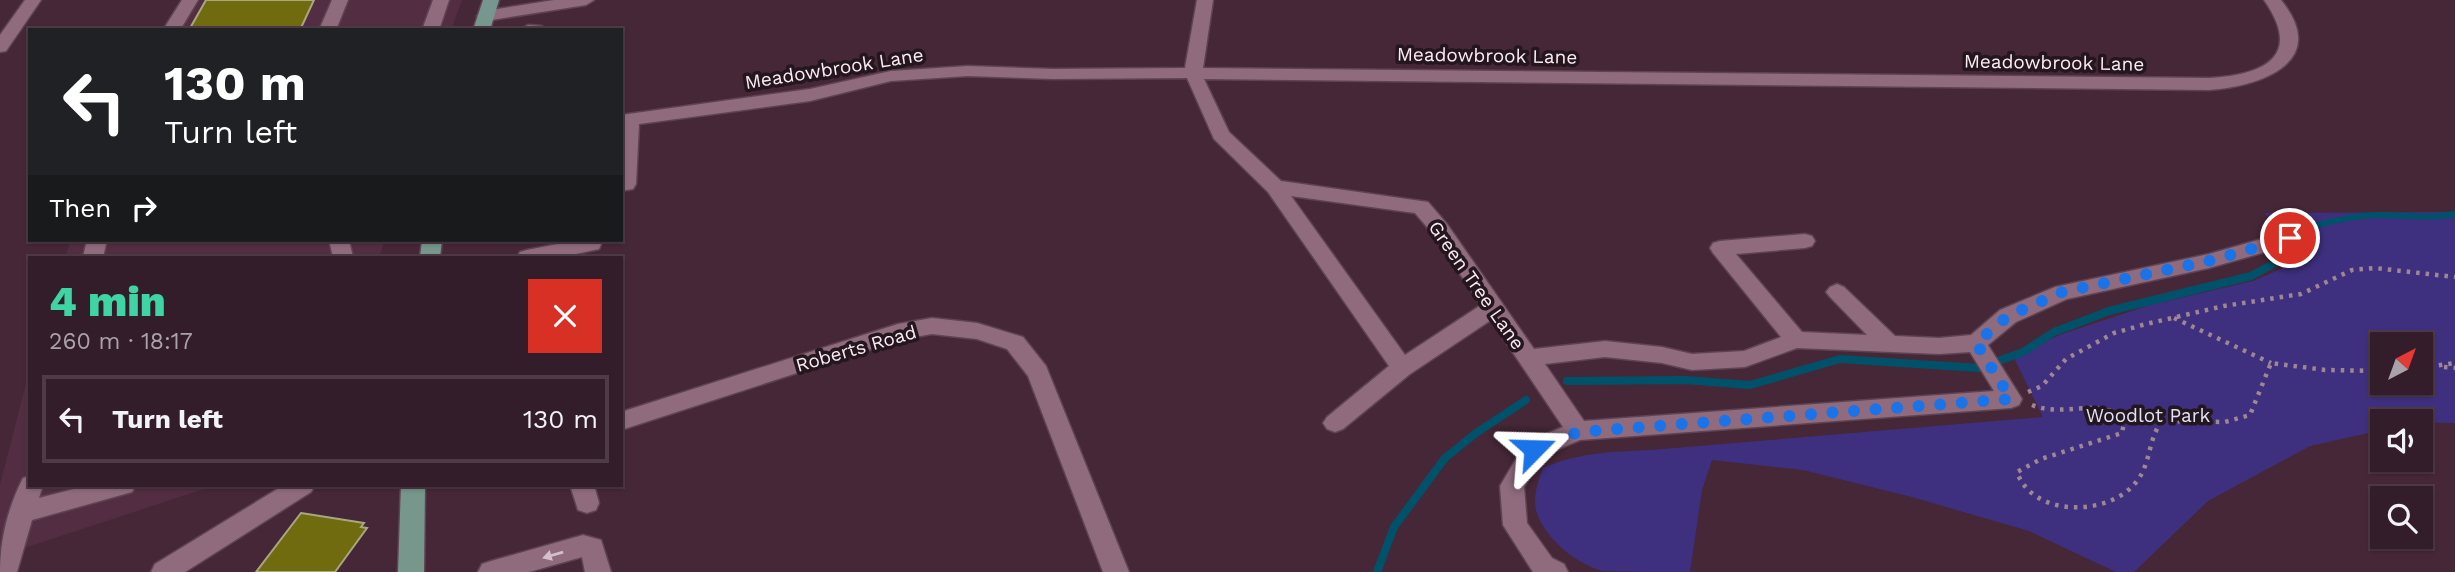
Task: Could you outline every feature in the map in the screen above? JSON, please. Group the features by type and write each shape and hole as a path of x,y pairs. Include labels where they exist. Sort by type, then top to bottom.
{"main road":[{"path":"411,572 417,487"}],"street":[{"path":"0,47 33,0"},
{"path":"172,28 190,0"},
{"path":"328,28 340,0"},
{"path":"431,28 441,0"},
{"path":"486,15 586,0"},
{"path":"1205,0 1192,73 1221,135 1275,187 1402,368"},
{"name":"Meadowbrook Lane","path":"625,128 810,95 891,76 968,71 2209,85 2252,78 2282,61 2292,38 2285,14 2272,0"},
{"path":"623,185 626,184 625,128"},
{"name":"Green Tree Lane","path":"1275,187 1421,207 1440,229 1578,432"},
{"path":"1529,358 1605,349 1662,355 1692,362 1745,359 1796,341 1939,346 1976,343 2008,316 2062,292 2209,261 2290,238"},
{"path":"1796,341 1720,248 1805,240"},
{"path":"532,256 592,242"},
{"path":"1836,292 1889,343"},
{"path":"1335,423 1402,368 1494,307"},
{"name":"Roberts Road","path":"623,420 898,332 932,326 977,331 1015,344 1038,372 1116,571"},
{"path":"1555,572 1544,566 1515,525 1512,486 1534,449 1578,432 2011,399 1976,343"},
{"path":"4,572 30,487"},
{"path":"22,513 117,487"},
{"path":"163,572 300,487"},
{"path":"491,572 583,546 592,548 598,572"}],"path":[{"path":"2011,399 2042,386 2066,359 2114,333 2174,318 2301,294 2351,270 2375,268 2455,277"},
{"path":"2174,318 2271,363 2325,370 2370,371"},
{"path":"2011,399 2050,411 2101,406 2114,408 2125,418 2122,433 2105,443 2030,462 2017,472 2025,490 2046,502 2079,507 2110,503 2136,483 2148,454 2152,431 2162,421 2225,422 2250,415 2271,363"},
{"path":"2433,366 2455,363"},
{"path":"2437,366 2455,368"}],"shaded area":[{"path":"181,0 462,0 452,28 167,28"},
{"path":"70,242 384,242 379,256 65,256"},
{"path":"28,376 28,487 210,487 0,556 0,485"}],"green space":[{"name":"Woodlot Park","path":"2455,212 2455,423 2433,423 2433,409 2370,409 2370,433 2310,446 2208,501 2134,572 2116,572 2029,531 1912,497 1803,470 1712,460 1702,490 1690,572 1602,571 1592,567 1571,556 1553,539 1536,510 1535,499 1543,468 1583,456 2043,417 2013,356 2062,334 2150,305 2253,281 2314,255 2264,213"}],"building":[{"path":"206,0 314,0 301,28 190,28"},
{"path":"301,513 364,523 361,527 367,528 335,572 256,572"}],"waterway":[{"path":"2285,257 2293,253 2308,228 2334,221 2369,215 2426,217 2455,214"},
{"path":"1567,381 1686,380 1750,385 1840,359 1979,368 2023,352 2054,332 2109,311 2251,276 2288,256"},
{"path":"1377,572 1394,527 1445,458 1476,433 1526,400"}],"route":[{"path":"1534,449 1578,432 2011,399 1976,343 2008,316 2062,292 2209,261 2290,238"}]}
